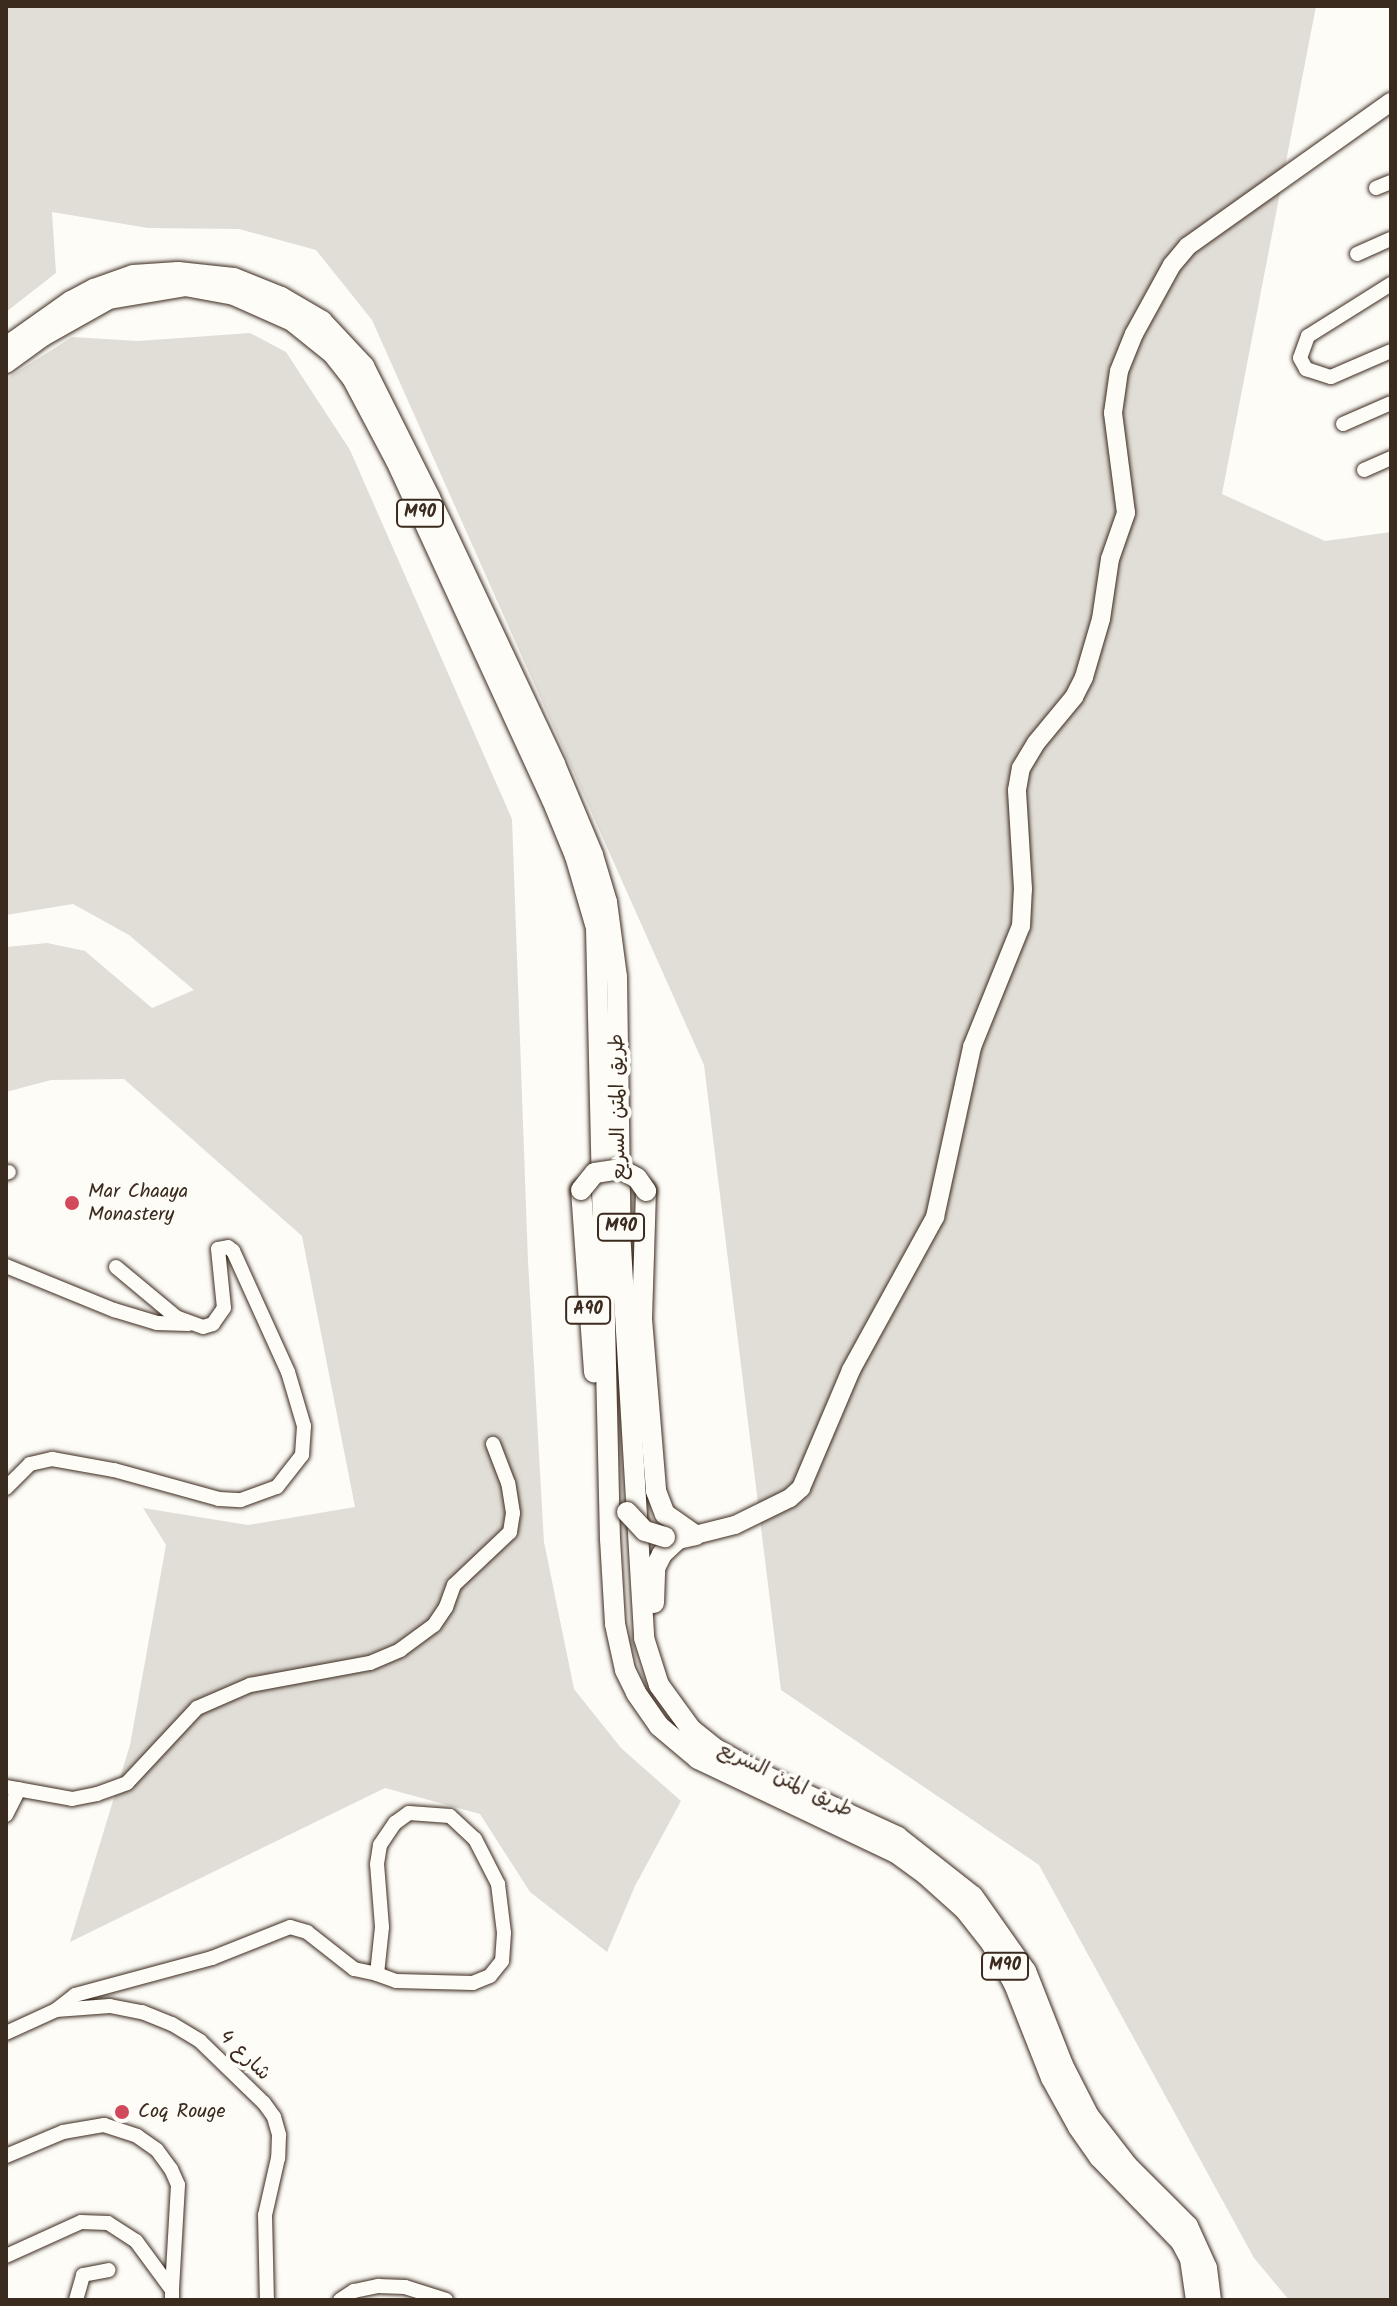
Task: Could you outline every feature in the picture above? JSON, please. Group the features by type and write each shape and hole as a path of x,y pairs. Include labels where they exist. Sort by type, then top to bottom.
{"highway":[{"name":"طريق المتن السريع","path":"6,347 71,301 111,282 158,272 201,273 256,285 300,307 322,321 364,366 555,764 597,867 614,936 621,1247 644,1638 659,1685 697,1734 757,1772 898,1837 973,1896 993,1919 1026,1971 1063,2065 1089,2116 1127,2165 1188,2226 1207,2268 1211,2300"},
{"name":"طريق المتن السريع","path":"6,363 43,336 109,299 161,287 185,286 234,295 292,321 324,346 352,378 396,461 552,800 575,856 596,928 607,1430 615,1624 625,1670 659,1726 698,1759 896,1853 965,1910 991,1943 1014,1984 1051,2078 1078,2127 1099,2157 1181,2242 1192,2269 1196,2300"},
{"name":"A90","path":"607,1430 595,1382 581,1190 591,1176 611,1169 637,1178 646,1191 642,1319"},
{"name":"A90","path":"621,1247 627,1256 633,1305 642,1319"},
{"name":"A90","path":"605,1293 614,1309 616,1327 622,1498 627,1512 645,1531 679,1537"},
{"path":"642,1319 658,1502 679,1537 662,1554 655,1568 654,1613 661,1660 697,1734"}],"main road":[{"path":"679,1537 735,1525 790,1498 801,1488 851,1370 935,1217 972,1047 1021,926 1023,889 1017,790 1021,768 1036,743 1074,697 1089,666 1110,559 1126,513 1113,413 1119,371 1134,334 1172,265 1188,246 1391,102"}],"street":[{"path":"1376,188 1391,182"},
{"path":"1357,254 1391,239"},
{"path":"1391,284 1308,336 1300,358 1306,369 1331,377 1391,351"},
{"path":"1343,424 1391,403"},
{"path":"1364,470 1391,458"},
{"path":"6,1266 114,1310 157,1323 203,1327 221,1317 224,1297 218,1249 228,1247 238,1259 272,1334 304,1426 302,1455 277,1487 241,1500 219,1499 114,1470 52,1459 30,1464 6,1488"},
{"path":"116,1267 189,1324"},
{"path":"6,1815 13,1788 72,1799 127,1783 197,1708 250,1685 370,1663 400,1650 434,1625 446,1607 454,1585 510,1532 513,1513 508,1483 493,1444"},
{"path":"56,2010 75,1995 212,1958 290,1927 307,1932 354,1969 396,1981 473,1983 490,1976 502,1961 504,1933 498,1884 475,1839 450,1816 417,1812 402,1815 380,1845 377,1864 382,1927 377,1974"},
{"name":"شارع 4","path":"6,2033 56,2010 110,2006 142,2012 172,2024 200,2041 270,2110 279,2135 278,2158 265,2215 267,2300"},
{"path":"6,2156 63,2132 104,2125 137,2136 157,2150 178,2185 172,2295"},
{"path":"6,2256 81,2222 108,2223 136,2241 172,2295"},
{"path":"76,2300 83,2275 109,2270"},
{"path":"340,2300 354,2291 378,2286 405,2287 446,2300"}],"shaded area":[{"path":"6,6 1316,6 1222,494 1325,541 1391,532 1391,2300 1289,2300 1254,2258 1039,1865 781,1690 704,1065 372,320 316,250 239,229 148,228 52,212 56,273 6,312"},
{"path":"250,333 286,352 350,450 512,819 528,1261 544,1542 574,1689 621,1748 681,1801 635,1886 607,1952 530,1892 480,1814 385,1788 70,1942 130,1745 166,1545 143,1508 248,1525 355,1507 302,1236 124,1079 51,1080 6,1092 6,947 47,943 85,951 152,1008 194,990 129,935 73,904 6,915 6,379 72,337 138,341"}],"place":[{"name":"Mar Chaaya Monastery","path":"72,1203"},
{"name":"Coq Rouge","path":"122,2112"}]}
